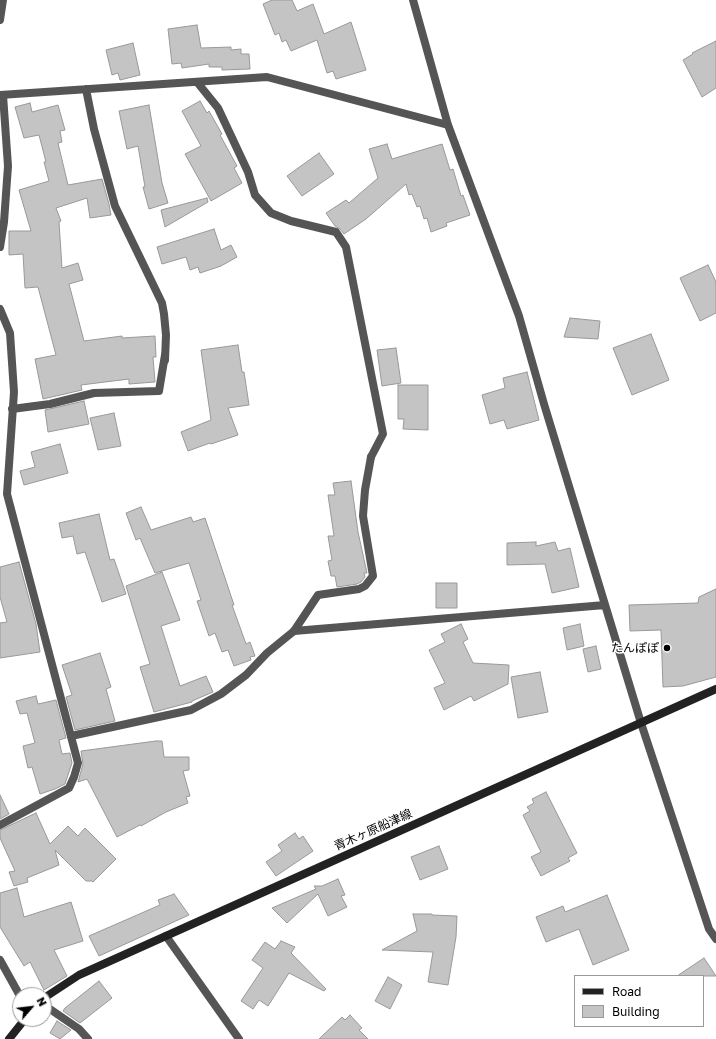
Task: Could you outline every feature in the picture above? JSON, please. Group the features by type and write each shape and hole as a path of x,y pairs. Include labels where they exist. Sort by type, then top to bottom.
{"main road":[{"name":"青木ヶ原船津線","path":"52,993 79,975 716,689"},
{"path":"9,1039 19,1027"}],"street":[{"path":"0,20 3,0"},
{"path":"413,0 448,125 519,316 641,723 710,929 716,939"},
{"path":"0,247 4,222 8,166 1,95 267,77 448,125"},
{"path":"71,736 191,710 221,694 246,675 267,653 294,631 318,595 359,589 365,586 373,576 363,516 365,490 371,457 383,434 346,247 336,232 291,221 271,213 255,195 248,172 218,108 196,82"},
{"path":"12,409 50,404 94,393 159,391 165,358 165,328 162,303 115,206 94,129 86,89"},
{"path":"0,309 10,333 14,392 3,494 78,762 69,788 0,825"},
{"path":"294,631 605,605"},
{"path":"166,936 239,1039"},
{"path":"0,960 15,987"},
{"path":"52,1010 79,1029 88,1039"}],"building":[{"path":"272,0 292,0 297,11 313,4 324,34 351,22 366,70 336,79 333,71 327,73 317,40 291,51 286,40 282,42 279,33 275,35 263,4"},
{"path":"197,25 201,48 231,47 231,50 241,49 241,54 249,54 250,69 222,70 222,67 209,67 209,64 182,68 181,63 172,64 168,29"},
{"path":"716,41 716,88 702,97 683,60 693,54 692,53"},
{"path":"133,43 140,75 120,80 118,73 112,75 106,50"},
{"path":"200,101 207,113 209,111 222,134 220,135 237,166 234,168 242,183 211,201 185,154 201,146 182,111"},
{"path":"30,103 32,112 58,105 65,130 60,131 62,142 58,143 68,185 102,179 109,204 111,215 90,218 87,198 56,208 61,221 59,222 62,268 78,263 83,280 69,284 84,341 122,336 122,338 155,336 156,357 153,357 155,382 129,384 129,379 81,385 82,390 43,399 35,359 56,355 38,287 25,288 23,254 9,255 9,231 31,231 19,190 49,181 39,135 24,138 15,107"},
{"path":"149,105 162,183 168,203 149,209 143,187 145,187 138,146 127,149 119,111"},
{"path":"387,144 392,159 442,144 450,170 453,169 461,196 463,195 470,215 446,223 447,226 431,232 427,218 424,219 420,206 417,207 412,194 409,195 406,184 366,219 344,234 335,226 326,213 346,200 349,203 378,178 369,149"},
{"path":"319,153 334,174 302,196 287,176"},
{"path":"207,198 208,202 165,227 161,210"},
{"path":"214,229 221,250 231,245 237,257 221,266 200,273 198,267 190,270 186,257 162,264 157,247"},
{"path":"708,265 716,282 716,313 700,321 680,278"},
{"path":"570,318 600,321 598,339 564,337"},
{"path":"651,334 669,380 632,395 613,348"},
{"path":"238,345 249,405 228,408 238,435 188,451 181,432 211,420 201,350"},
{"path":"396,348 401,383 382,386 377,350"},
{"path":"527,372 539,420 507,429 504,420 490,424 482,395 505,388 503,378"},
{"path":"398,385 428,385 428,430 403,429 404,419 398,419"},
{"path":"84,401 89,424 48,432 45,410"},
{"path":"114,413 121,446 98,450 90,418"},
{"path":"60,444 68,473 24,485 20,471 35,467 31,452"},
{"path":"351,481 358,532 367,573 364,573 365,577 357,584 337,587 335,576 331,576 328,561 332,560 328,536 334,536 328,495 335,495 333,483"},
{"path":"141,507 151,530 191,517 193,522 205,518 234,605 232,605 246,644 250,642 255,656 250,657 251,660 234,666 228,650 222,652 215,633 209,636 197,601 201,600 189,563 155,573 140,538 136,540 126,513"},
{"path":"99,514 110,560 114,559 126,594 102,602 85,552 77,554 73,536 62,538 59,523"},
{"path":"536,542 536,546 555,542 558,551 570,548 579,587 552,593 545,564 507,565 507,543"},
{"path":"19,562 36,624 40,652 0,658 0,623 7,622 0,597 0,567"},
{"path":"162,572 180,620 161,626 180,686 206,676 213,692 192,702 154,712 140,667 150,664 126,586"},
{"path":"436,583 457,583 457,608 436,608"},
{"path":"716,589 716,677 683,686 663,687 661,630 630,631 629,605 698,603 699,597"},
{"path":"461,624 468,639 463,642 473,663 509,665 508,684 474,701 471,696 444,710 434,688 445,683 429,650 445,642 441,634"},
{"path":"580,624 584,646 567,650 563,628"},
{"path":"596,646 601,669 588,672 583,649"},
{"path":"100,653 111,687 106,689 115,721 75,730 66,697 72,695 62,665"},
{"path":"540,672 548,712 518,718 511,677"},
{"path":"36,696 38,704 56,700 66,738 59,740 62,754 70,753 72,763 65,784 40,794 32,767 28,768 23,746 35,743 27,713 20,714 16,701"},
{"path":"162,741 164,757 189,757 189,770 183,771 190,796 186,797 188,803 166,812 117,837 87,779 78,782 83,764 81,751"},
{"path":"546,792 577,853 568,858 570,861 541,876 531,857 541,852 523,815 530,811 527,807 534,803 532,799"},
{"path":"0,795 9,814 0,819"},
{"path":"36,813 50,844 68,826 78,836 85,828 116,859 93,882 86,881 55,850 59,865 27,878 28,882 14,886 9,872 15,871 0,838 0,830"},
{"path":"295,833 299,839 303,836 313,851 276,876 266,862 282,851 278,845"},
{"path":"439,846 448,869 420,880 411,857"},
{"path":"338,879 345,895 341,896 347,907 328,916 318,894 287,923 272,908 316,889 314,886 322,886"},
{"path":"17,888 24,917 71,902 83,941 54,950 67,976 49,987 42,987 30,962 24,966 0,927 0,893"},
{"path":"174,894 189,915 99,956 89,936 160,905 158,900"},
{"path":"607,895 629,950 593,965 579,929 546,942 536,917 563,906 565,912"},
{"path":"413,914 457,916 456,937 448,985 428,982 433,952 382,950 417,931"},
{"path":"281,941 295,947 291,953 326,989 324,991 289,973 268,1006 259,1000 253,1009 241,1001 263,968 252,960 265,942 275,949"},
{"path":"704,958 716,976 704,975 678,975"},
{"path":"388,977 402,985 390,1009 375,1001"},
{"path":"99,981 112,998 80,1023 63,1011 65,1008"},
{"path":"350,1015 362,1028 359,1030 368,1039 319,1039 342,1017 345,1020"},
{"path":"57,1021 71,1030 60,1039 50,1033"}],"place":[{"name":"たんぽぽ","path":"667,648"}]}
